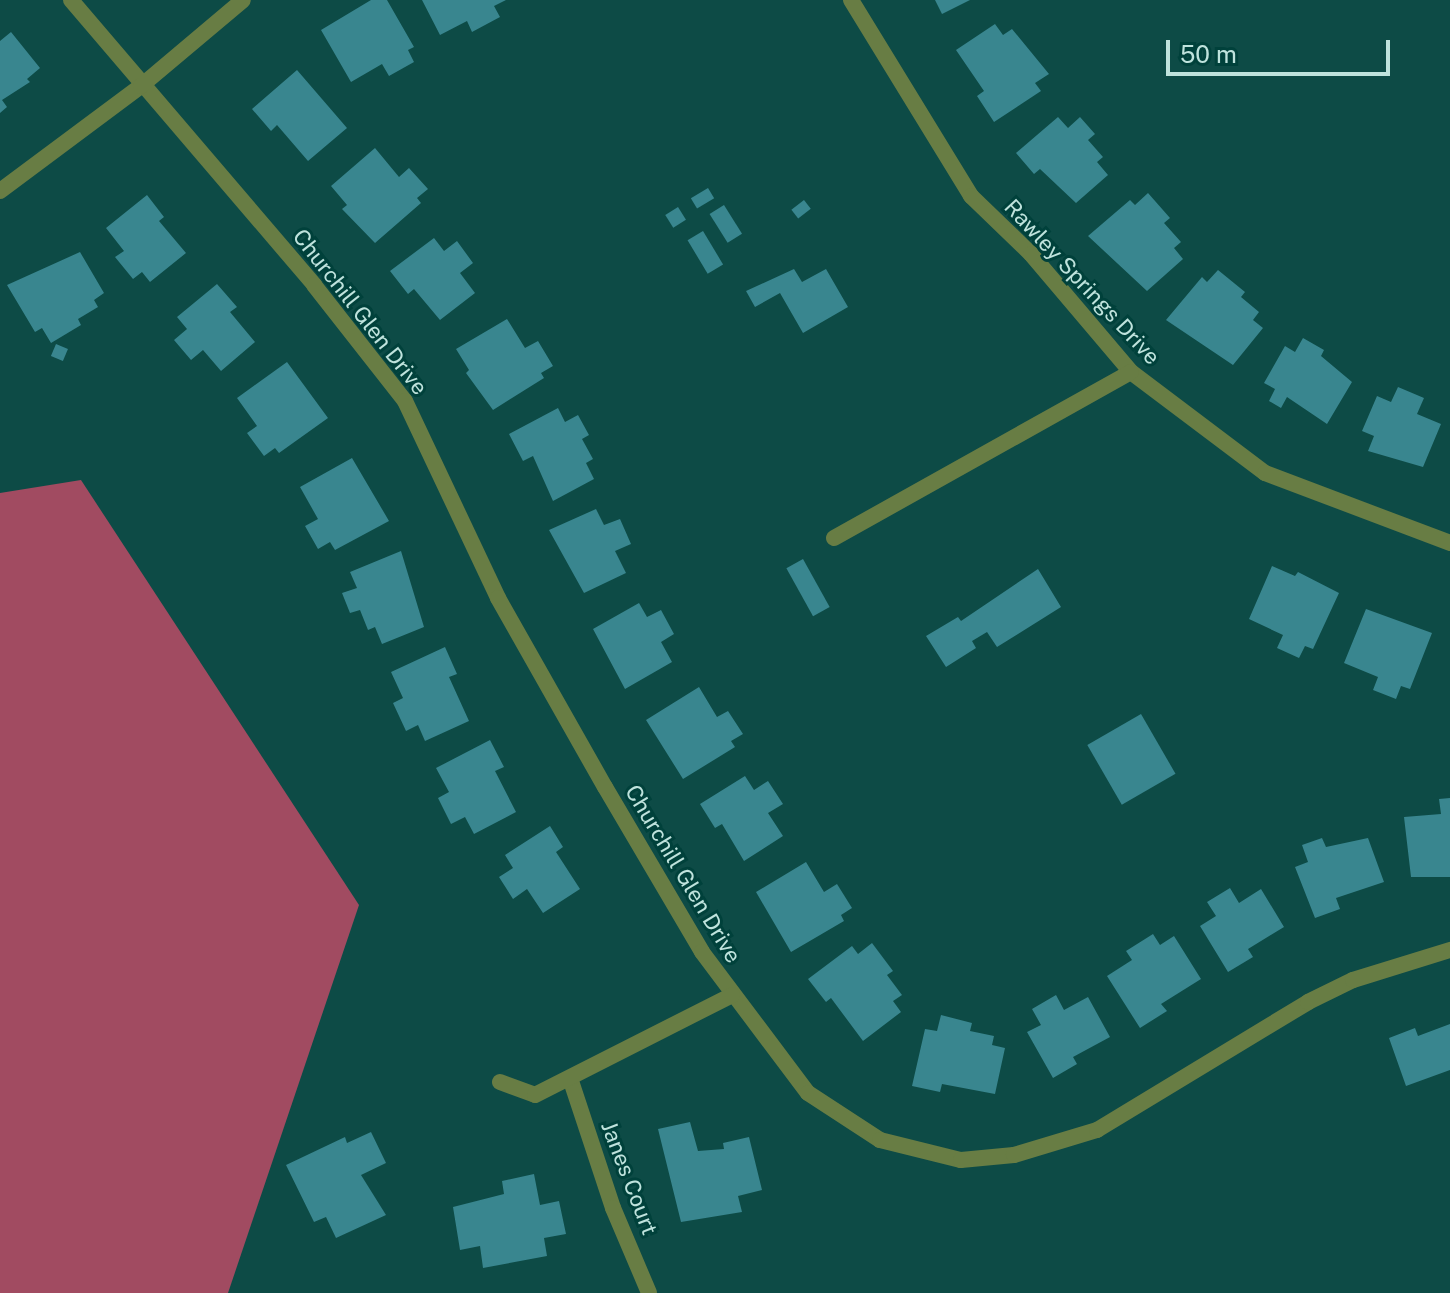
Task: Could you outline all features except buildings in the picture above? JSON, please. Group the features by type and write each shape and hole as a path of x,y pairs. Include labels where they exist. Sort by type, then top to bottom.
{"street":[{"name":"Churchill Glen Drive","path":"71,0 141,86 265,227 405,401 498,598 732,995 808,1093 880,1140 961,1160 1014,1155 1097,1130 1308,1002 1399,962 1450,950"},
{"path":"0,191 141,86 243,0"},
{"name":"Rawley Springs Drive","path":"851,0 971,196 1031,254 1131,372 1265,473 1450,543"},
{"path":"834,538 1131,372"},
{"path":"500,1082 535,1095 732,995"},
{"name":"Janes Court","path":"570,1078 613,1208 649,1293"}],"shaded area":[{"path":"81,480 359,905 228,1293 0,1293 0,493"}]}
